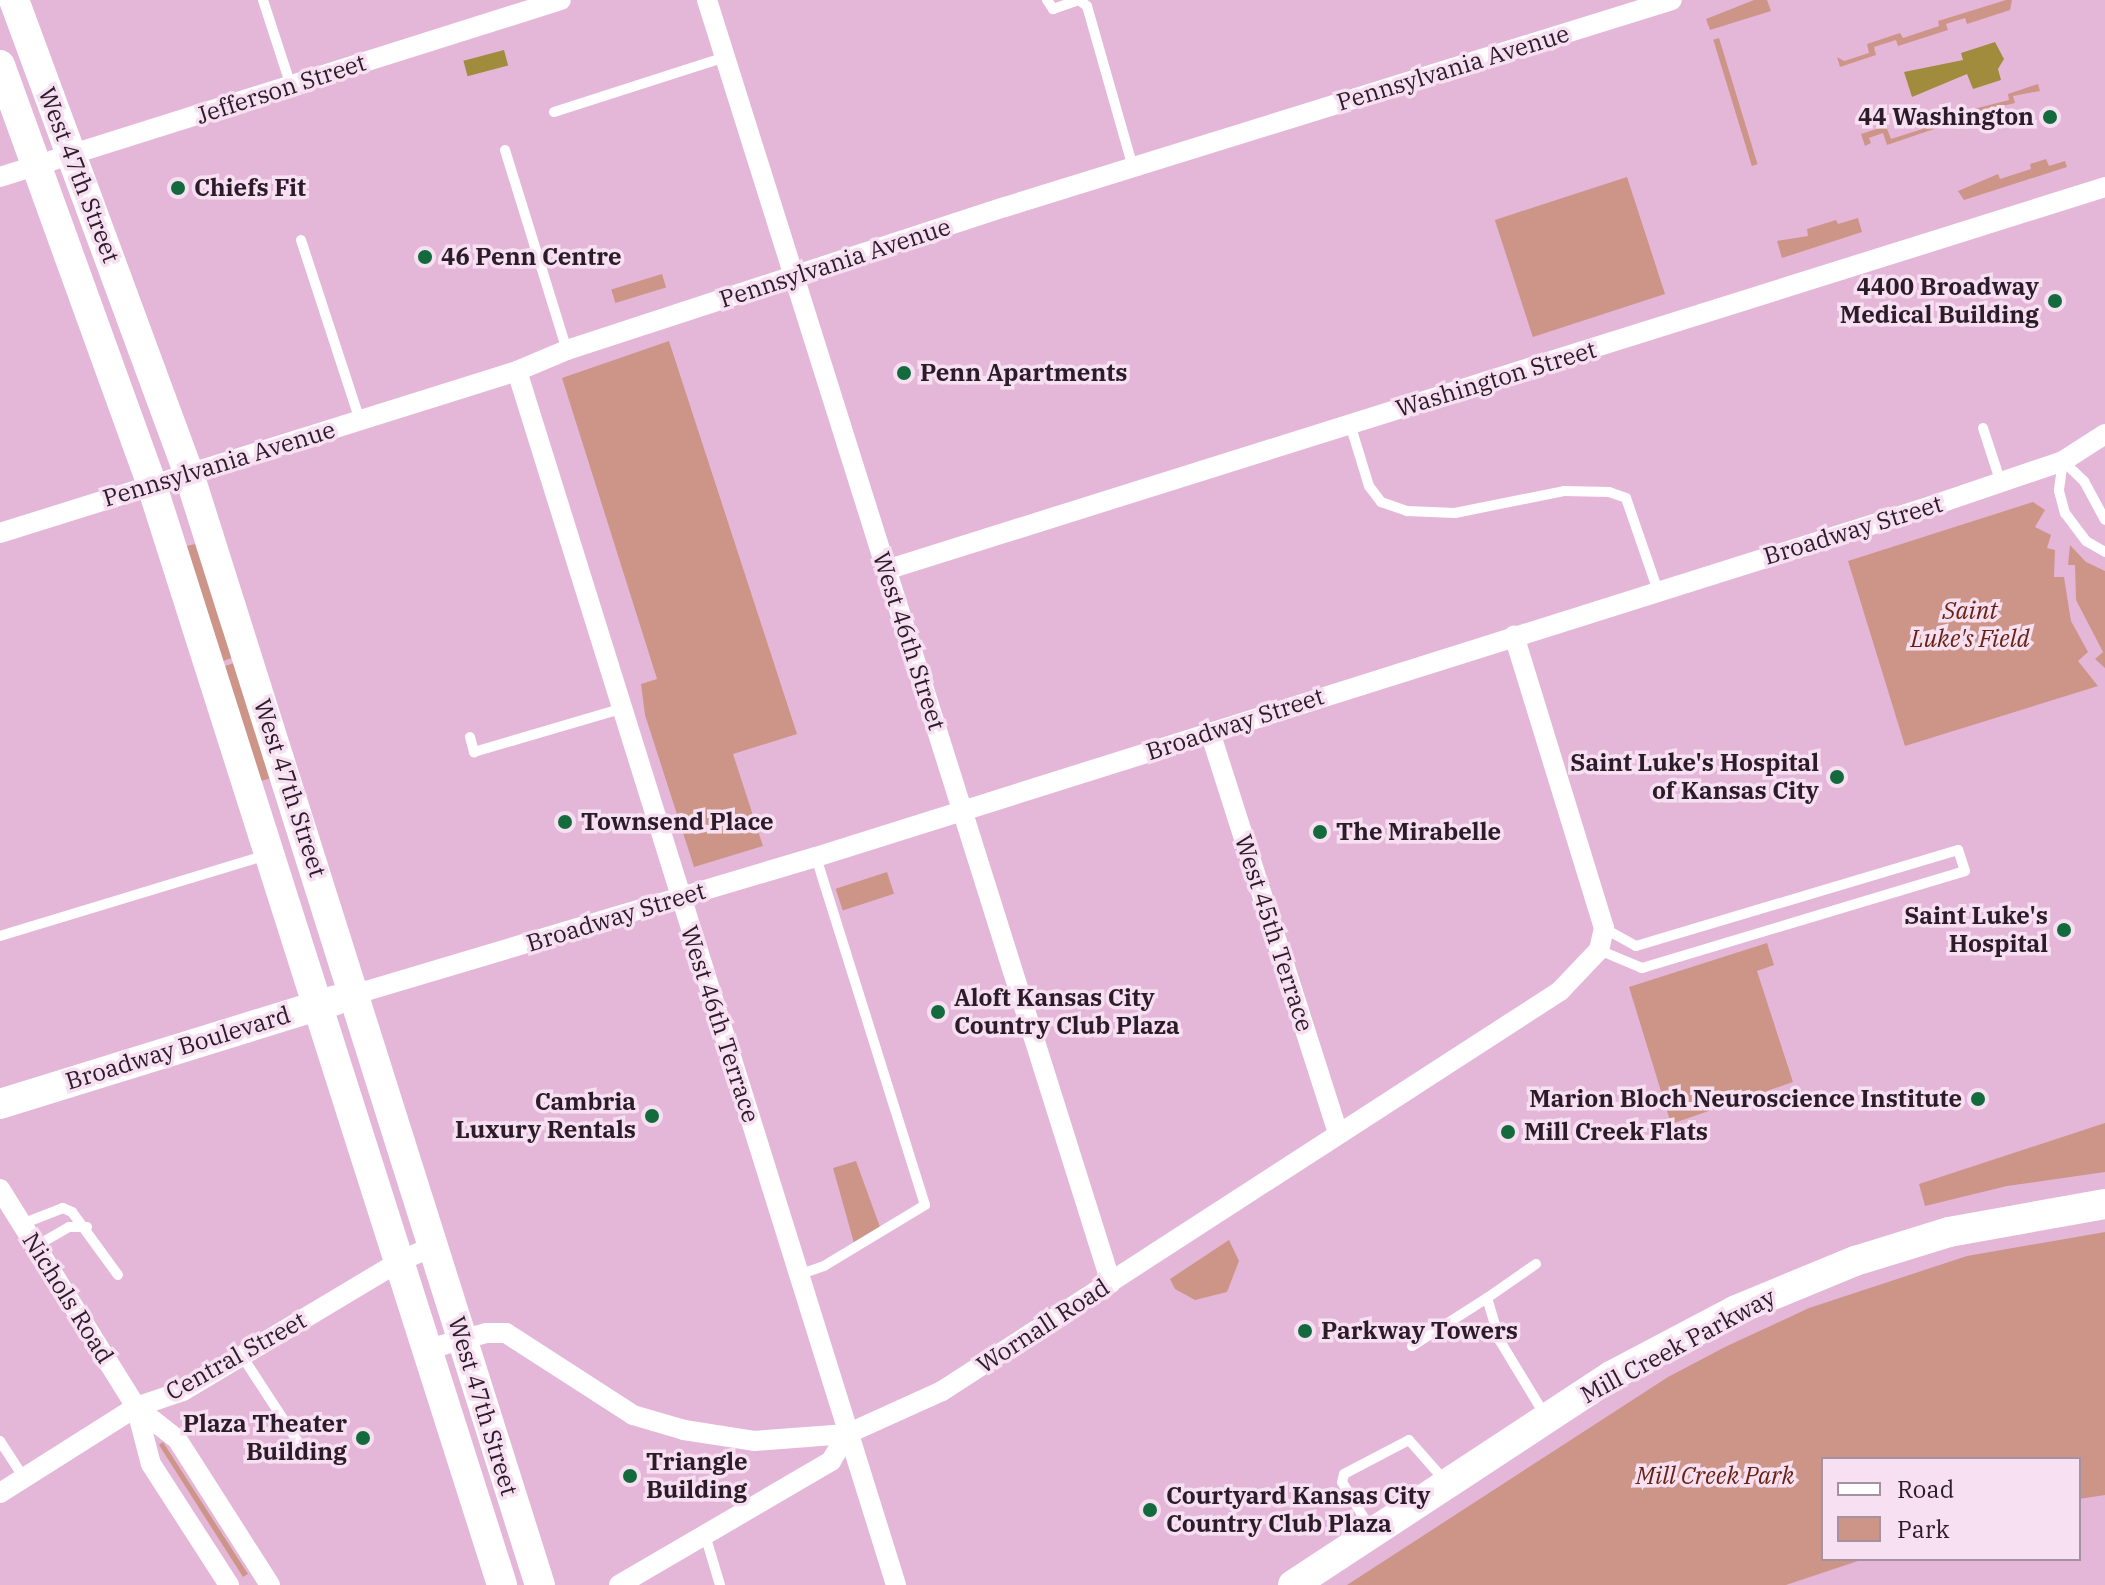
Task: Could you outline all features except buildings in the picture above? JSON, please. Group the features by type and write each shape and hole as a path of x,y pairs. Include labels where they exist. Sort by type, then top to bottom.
{"main road":[{"name":"West 47th Street","path":"14,0 189,474 356,994 432,1247 540,1585"},
{"name":"West 47th Street","path":"0,65 152,486 502,1585"},
{"path":"244,777 264,804 283,812 298,811"},
{"path":"267,848 289,848 319,877"},
{"name":"Broadway Boulevard","path":"0,1104 356,994"},
{"name":"Mill Creek Parkway","path":"1293,1585 1611,1376 1736,1310 1855,1261 1949,1232 2105,1204"}],"street":[{"name":"Jefferson Street","path":"0,177 561,0"},
{"name":"West 46th Street","path":"707,0 1111,1283"},
{"name":"Pennsylvania Avenue","path":"0,533 517,371 567,350 794,276 1672,0"},
{"name":"Washington Street","path":"886,570 2105,187"},
{"name":"West 46th Terrace","path":"517,371 679,898 896,1585"},
{"name":"Broadway Street","path":"356,994 816,857 2001,483 2063,461 2105,434"},
{"path":"1514,636 1604,928 1599,950"},
{"name":"West 45th Terrace","path":"1210,732 1338,1134"},
{"name":"Wornall Road","path":"428,1349 463,1339 506,1333 611,1403 684,1430 754,1441 847,1434 942,1391 1111,1283 1560,991 1599,950"},
{"name":"Nichols Road","path":"0,1189 136,1407 151,1464 229,1585"},
{"name":"Central Street","path":"0,1493 136,1407 183,1391 400,1261 432,1247"},
{"name":"Nichols Road","path":"136,1407 177,1439 270,1585"},
{"path":"619,1585 831,1461 847,1434"}],"lane":[{"path":"263,0 291,86"},
{"path":"1047,0 1053,9 1079,0 1087,6 1134,168"},
{"path":"554,112 725,57"},
{"path":"505,150 567,350"},
{"path":"301,240 360,421"},
{"path":"1350,424 1369,486 1381,502 1407,511 1455,513 1564,491 1609,492 1626,498 1658,591"},
{"path":"1983,428 2001,483"},
{"path":"2063,461 2084,481 2105,520"},
{"path":"2063,461 2059,491 2065,513 2086,541 2105,552"},
{"path":"470,737 474,752 620,709"},
{"path":"0,936 267,848"},
{"path":"1599,950 1642,968 1965,871 1958,850 1636,946 1604,928"},
{"path":"798,1275 824,1266 925,1205 816,857"},
{"path":"1859,880 1865,901"},
{"path":"1776,904 1782,926"},
{"path":"1725,919 1732,941"},
{"path":"22,1224 63,1208 87,1227 118,1275"},
{"path":"36,1246 69,1227 87,1227"},
{"path":"1412,1346 1536,1264"},
{"path":"1487,1298 1500,1341 1547,1418"},
{"path":"242,1356 302,1448"},
{"path":"1373,1533 1342,1482 1344,1474 1409,1440 1447,1484"},
{"path":"0,1441 24,1478"},
{"path":"705,1535 720,1585"}],"green space":[{"path":"1754,0 1767,0 1771,11 1710,30 1706,19"},
{"path":"2012,0 2010,10 1967,24 1965,18 1946,24 1948,30 1898,46 1896,40 1874,47 1876,55 1840,67 1837,57 1844,61 1869,53 1867,44 1900,33 1903,38 1939,26 1938,21"},
{"path":"1719,38 1758,164 1752,166 1713,40"},
{"path":"2038,84 2040,91 2013,96 2015,103 1939,122 1940,127 1887,145 1883,133 1869,138 1871,143 1865,146 1861,134 1886,126 1891,139 1932,126 1930,120 2009,100 2008,94"},
{"path":"2046,159 2049,166 2065,161 2067,167 1964,200 1958,191 1998,174 2000,179 2031,169 2030,164"},
{"path":"1627,177 1665,294 1533,337 1495,220"},
{"path":"1858,218 1862,232 1782,258 1777,241 1808,236 1807,229 1836,220 1838,224"},
{"path":"662,274 666,287 615,303 611,289"},
{"path":"669,341 797,734 733,754 763,846 694,867 645,715 641,684 657,679 562,378"},
{"name":"Saint Luke's Field","path":"2033,502 2045,510 2035,527 2051,535 2047,548 2055,550 2054,577 2064,577 2071,621 2088,652 2078,661 2098,686 1905,746 1848,561"},
{"path":"195,544 221,626 238,656 223,661 187,546"},
{"path":"2070,545 2086,562 2105,571 2105,668 2095,659 2103,652 2076,600 2075,565 2068,565"},
{"path":"240,661 271,778 261,781 225,666"},
{"path":"887,872 894,894 843,911 836,889"},
{"path":"1767,943 1774,965 1757,971 1793,1082 1671,1124 1629,987"},
{"path":"2105,1123 2105,1172 2007,1186 1925,1206 1919,1184"},
{"path":"856,1161 880,1227 854,1243 833,1168"},
{"name":"Mill Creek Park","path":"2105,1232 2105,1495 2081,1499 2081,1457 1821,1457 1821,1561 1858,1561 1786,1585 1347,1585 1668,1377 1809,1308 1967,1256"},
{"path":"1229,1240 1239,1261 1227,1292 1195,1300 1175,1289 1170,1279"},
{"path":"163,1442 248,1574 243,1577 159,1445"}],"shaded area":[{"path":"1995,42 2004,59 1998,69 2001,80 1973,89 1967,74 1912,97 1904,72 1963,60 1961,53"},
{"path":"504,50 508,65 468,76 463,61"}],"place":[{"name":"44 Washington","path":"2050,117"},
{"name":"Chiefs Fit","path":"178,188"},
{"name":"46 Penn Centre","path":"425,257"},
{"name":"4400 Broadway Medical Building","path":"2055,301"},
{"name":"Penn Apartments","path":"904,373"},
{"name":"Saint Luke's Hospital of Kansas City","path":"1837,777"},
{"name":"Townsend Place","path":"565,822"},
{"name":"The Mirabelle","path":"1320,832"},
{"name":"Saint Luke's Hospital","path":"2064,930"},
{"name":"Aloft Kansas City Country Club Plaza","path":"938,1012"},
{"name":"Marion Bloch Neuroscience Institute","path":"1978,1099"},
{"name":"Cambria Luxury Rentals","path":"652,1116"},
{"name":"Mill Creek Flats","path":"1508,1132"},
{"name":"Parkway Towers","path":"1305,1331"},
{"name":"Plaza Theater Building","path":"363,1438"},
{"name":"Triangle Building","path":"630,1476"},
{"name":"Courtyard Kansas City Country Club Plaza","path":"1150,1510"}]}
